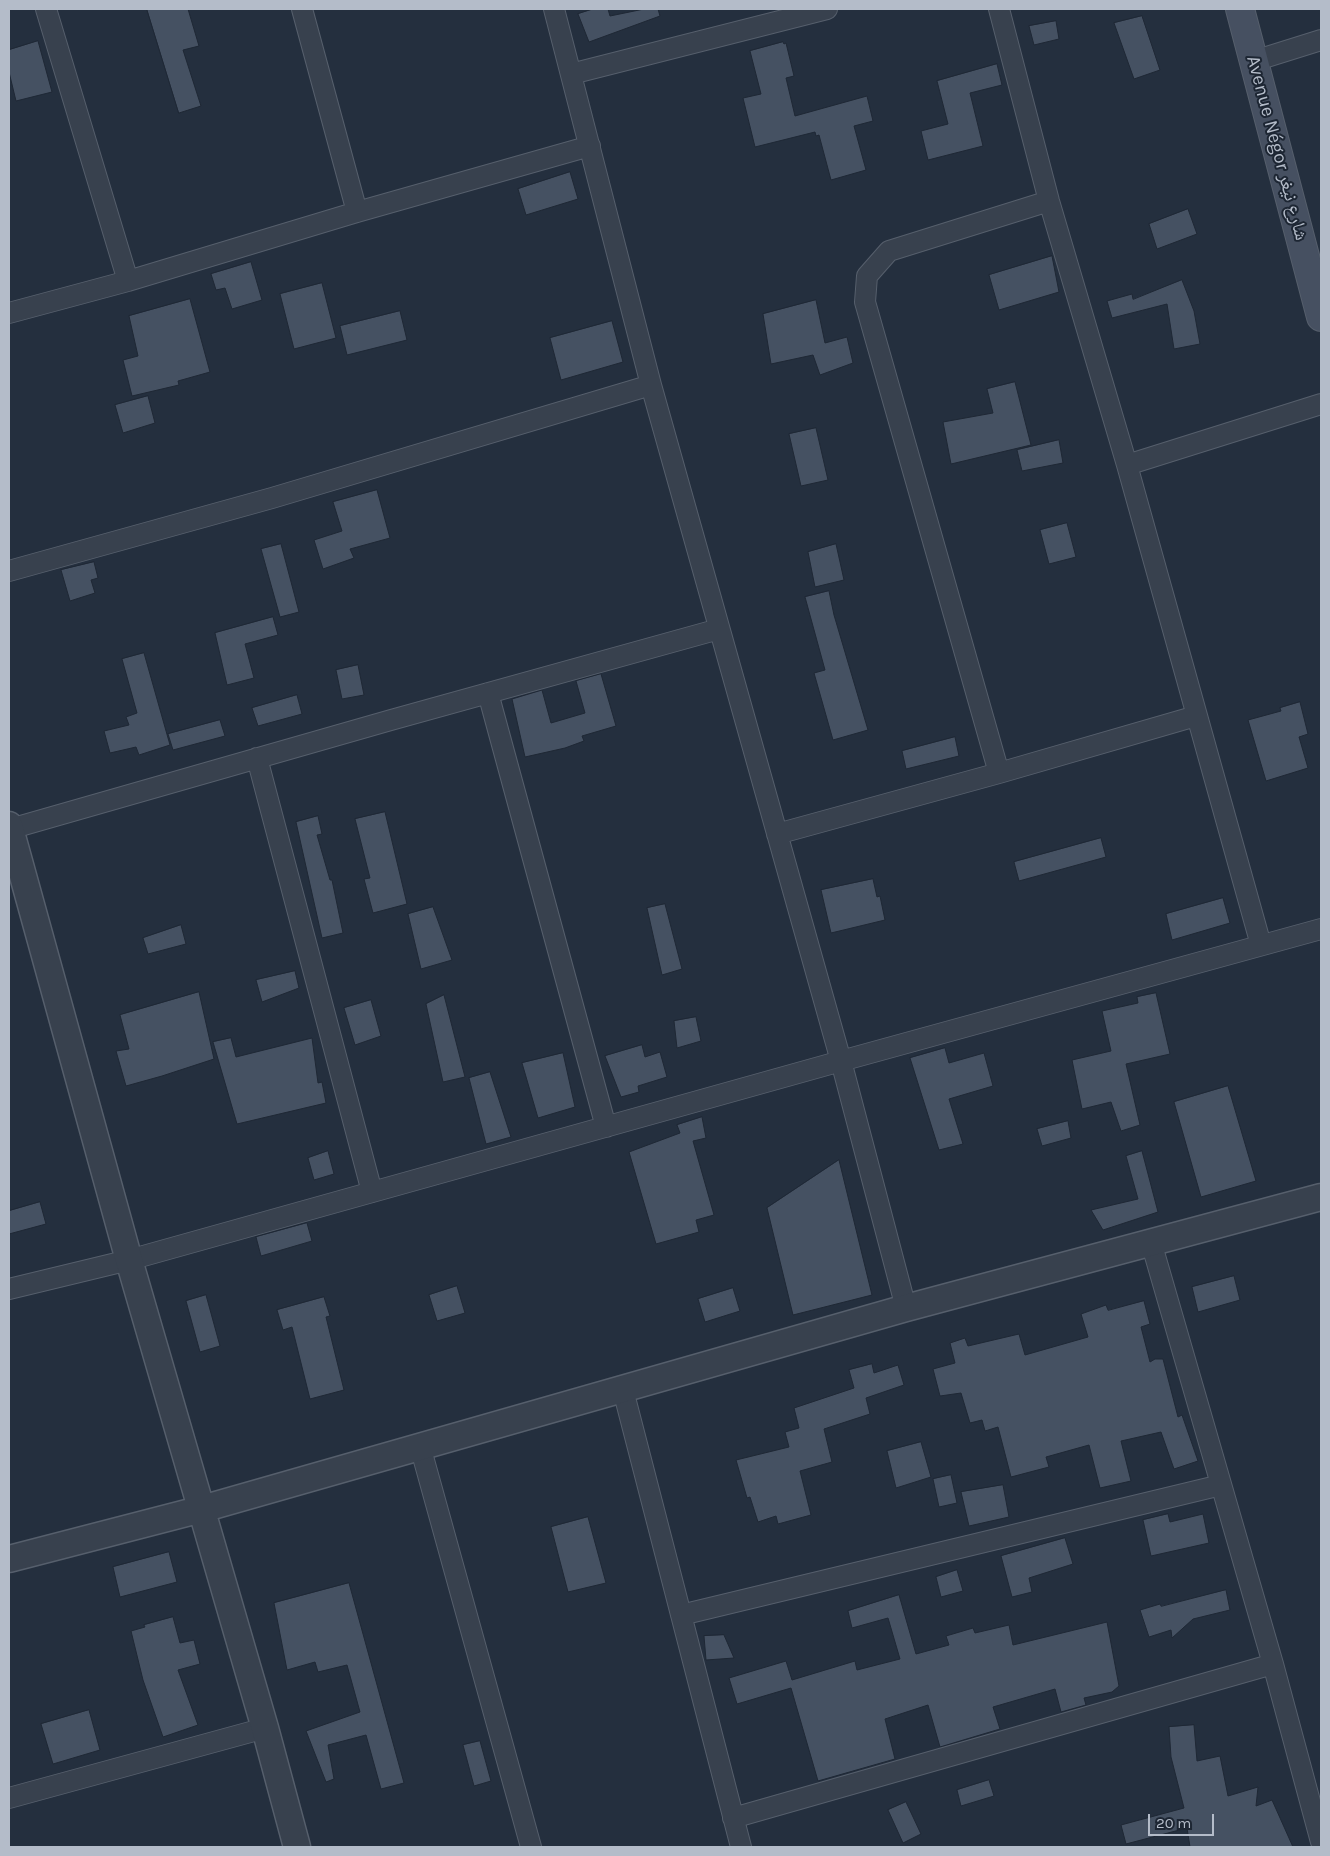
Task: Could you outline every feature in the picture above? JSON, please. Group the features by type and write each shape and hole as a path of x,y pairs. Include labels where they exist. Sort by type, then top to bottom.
{"main road":[{"name":"Avenue Négor شارع نيغر","path":"1240,9 1321,317"}],"street":[{"path":"46,9 128,281"},
{"path":"302,9 357,212"},
{"path":"554,9 651,385 841,1061 906,1308"},
{"path":"571,74 790,13 827,9"},
{"path":"999,9 1049,201 1126,465 1261,945"},
{"path":"1254,61 1321,40"},
{"path":"9,313 128,281 357,212 590,146"},
{"path":"999,773 865,302 867,276 889,251 1049,201"},
{"path":"9,571 272,498 651,385"},
{"path":"1126,465 1321,404"},
{"path":"297,1847 266,1728 129,1260 9,827 719,629"},
{"path":"488,693 606,1127"},
{"path":"777,834 1196,716"},
{"path":"257,758 372,1192"},
{"path":"9,1289 129,1260 1321,929"},
{"path":"9,1559 202,1509 906,1308 1321,1197"},
{"path":"1151,1242 1273,1664 1321,1842"},
{"path":"623,1390 742,1847"},
{"path":"420,1446 531,1847"},
{"path":"681,1615 1221,1485"},
{"path":"733,1818 1273,1664"},
{"path":"9,1798 266,1728"}],"building":[{"path":"147,9 188,9 199,46 183,50 201,106 179,113"},
{"path":"593,9 608,9 610,16 644,9 658,9 660,16 589,42 578,14"},
{"path":"1142,16 1160,70 1134,79 1114,23"},
{"path":"1056,21 1059,39 1034,45 1029,26"},
{"path":"38,41 52,92 16,101 9,72 9,50"},
{"path":"783,42 784,44 786,43 794,76 786,78 795,116 867,96 873,121 854,126 866,170 831,180 819,135 816,136 815,132 755,147 743,98 761,94 750,51"},
{"path":"997,64 1002,85 970,93 983,146 928,160 921,131 948,124 937,81"},
{"path":"570,172 578,199 526,215 518,189"},
{"path":"1188,209 1197,234 1157,249 1149,224"},
{"path":"1052,256 1059,292 999,310 989,275"},
{"path":"251,262 262,300 232,309 225,288 216,290 211,274"},
{"path":"1182,280 1194,311 1200,344 1174,349 1167,304 1112,318 1107,301 1132,294 1133,299"},
{"path":"322,283 336,338 294,349 280,294"},
{"path":"190,299 210,372 178,381 179,385 132,396 123,360 138,356 129,316"},
{"path":"816,300 825,343 847,337 853,363 820,375 813,355 771,364 763,314"},
{"path":"400,311 407,340 347,355 340,326"},
{"path":"612,321 623,362 561,380 550,338"},
{"path":"1015,382 1031,445 951,464 943,422 993,413 987,389"},
{"path":"148,396 155,423 123,433 115,405"},
{"path":"816,428 828,480 801,486 789,434"},
{"path":"1059,440 1063,463 1022,471 1017,450"},
{"path":"377,490 390,538 350,549 354,558 323,569 314,540 342,531 333,502"},
{"path":"1067,523 1076,557 1049,564 1040,530"},
{"path":"281,544 299,612 280,617 261,549"},
{"path":"836,544 844,580 815,587 808,552"},
{"path":"94,562 98,578 91,580 95,593 70,601 61,570"},
{"path":"829,591 834,615 868,730 833,740 814,673 825,670 805,597"},
{"path":"273,617 278,635 245,644 254,678 227,685 215,633"},
{"path":"144,653 170,745 139,755 136,747 110,753 104,731 129,725 126,717 137,713 122,659"},
{"path":"358,665 364,695 342,699 336,670"},
{"path":"601,674 616,726 582,736 584,741 565,748 525,757 512,699 542,690 551,723 585,713 576,681"},
{"path":"297,695 302,714 258,726 252,708"},
{"path":"1300,702 1308,734 1299,737 1308,768 1266,781 1248,720 1281,711 1280,708"},
{"path":"220,720 225,736 173,750 168,734"},
{"path":"955,737 959,756 906,769 902,751"},
{"path":"385,812 407,904 373,913 364,879 370,878 355,819"},
{"path":"318,816 322,834 317,835 330,880 332,880 343,933 322,938 296,822"},
{"path":"1101,838 1106,857 1019,881 1014,862"},
{"path":"873,879 877,897 880,896 885,920 831,933 821,890"},
{"path":"1223,898 1230,923 1172,940 1166,914"},
{"path":"665,904 682,969 662,975 647,908"},
{"path":"433,907 452,960 421,969 408,914"},
{"path":"181,925 186,944 148,954 143,938"},
{"path":"295,971 299,988 262,1002 256,980"},
{"path":"199,992 214,1059 126,1086 116,1051 129,1049 120,1015"},
{"path":"1156,993 1170,1054 1126,1064 1140,1125 1121,1131 1111,1102 1082,1109 1072,1060 1111,1051 1102,1011 1138,1003 1137,997"},
{"path":"444,995 465,1077 443,1082 426,1004"},
{"path":"371,1000 381,1036 355,1045 344,1008"},
{"path":"696,1017 701,1041 677,1048 674,1021"},
{"path":"231,1038 236,1057 312,1038 318,1083 322,1082 326,1103 237,1124 213,1042"},
{"path":"642,1045 645,1057 660,1052 667,1077 638,1086 639,1092 621,1097 605,1056"},
{"path":"945,1048 949,1063 984,1053 993,1086 949,1099 963,1144 939,1150 910,1058"},
{"path":"563,1053 575,1107 538,1118 522,1063"},
{"path":"490,1072 511,1137 486,1144 469,1078"},
{"path":"1228,1086 1256,1181 1201,1197 1174,1102"},
{"path":"702,1117 706,1138 693,1141 714,1215 696,1220 699,1232 656,1244 629,1152 680,1133 677,1125"},
{"path":"1068,1121 1071,1138 1042,1146 1037,1129"},
{"path":"328,1151 334,1174 314,1180 308,1158"},
{"path":"1142,1151 1158,1212 1103,1230 1091,1210 1138,1199 1126,1156"},
{"path":"839,1160 872,1295 793,1315 767,1208"},
{"path":"40,1202 46,1224 9,1234 9,1211"},
{"path":"307,1223 312,1241 261,1256 256,1237"},
{"path":"1234,1276 1240,1300 1198,1312 1192,1287"},
{"path":"457,1286 465,1313 437,1321 429,1295"},
{"path":"733,1288 740,1311 705,1322 698,1299"},
{"path":"206,1295 220,1346 200,1352 186,1301"},
{"path":"324,1297 330,1316 326,1317 344,1390 310,1399 292,1327 283,1330 277,1310"},
{"path":"1144,1301 1150,1324 1141,1327 1150,1362 1155,1359 1163,1359 1178,1417 1182,1415 1198,1461 1174,1469 1161,1432 1121,1441 1131,1481 1100,1488 1089,1445 1046,1457 1049,1467 1011,1477 998,1427 985,1431 982,1420 970,1423 961,1393 940,1396 933,1369 955,1363 950,1343 965,1338 968,1346 1019,1334 1025,1355 1088,1337 1081,1314 1106,1305 1108,1310"},
{"path":"872,1364 874,1373 898,1365 904,1385 866,1398 870,1414 824,1429 832,1462 800,1471 811,1515 778,1524 776,1516 758,1522 750,1497 747,1498 736,1460 789,1447 785,1432 799,1428 794,1408 854,1388 849,1370"},
{"path":"921,1442 931,1477 896,1488 887,1451"},
{"path":"951,1475 957,1503 939,1507 933,1479"},
{"path":"1003,1485 1009,1517 969,1526 961,1492"},
{"path":"1168,1514 1170,1522 1203,1514 1209,1543 1151,1556 1143,1520"},
{"path":"588,1517 606,1583 568,1592 551,1527"},
{"path":"1065,1538 1073,1564 1029,1578 1032,1592 1012,1597 1001,1556"},
{"path":"169,1552 177,1582 120,1597 113,1567"},
{"path":"957,1570 963,1591 941,1597 936,1577"},
{"path":"349,1583 404,1783 381,1789 366,1735 328,1745 334,1779 326,1782 306,1731 360,1712 347,1665 318,1672 315,1662 287,1670 274,1603"},
{"path":"1226,1590 1230,1610 1193,1619 1172,1638 1171,1630 1149,1637 1140,1610"},
{"path":"899,1595 916,1654 949,1645 946,1636 973,1628 975,1633 1009,1625 1013,1645 1107,1622 1119,1686 1112,1692 1084,1698 1086,1705 1061,1712 1055,1689 993,1707 1000,1729 940,1747 928,1705 885,1719 895,1759 818,1781 791,1688 737,1704 729,1678 786,1661 792,1680 855,1661 857,1670 900,1659 888,1618 852,1628 848,1611"},
{"path":"173,1617 180,1643 194,1640 200,1664 178,1670 198,1725 163,1737 143,1680 131,1631 145,1627 144,1625"},
{"path":"724,1635 734,1658 706,1660 704,1636"},
{"path":"89,1710 100,1750 53,1764 41,1724"},
{"path":"1194,1725 1197,1761 1220,1756 1228,1796 1258,1787 1256,1806 1272,1800 1293,1847 1190,1847 1187,1828 1126,1844 1121,1825 1184,1808 1171,1757 1169,1727"},
{"path":"480,1741 491,1781 474,1786 463,1745"},
{"path":"989,1780 994,1796 961,1806 957,1790"},
{"path":"906,1802 921,1834 903,1843 888,1810"}]}
